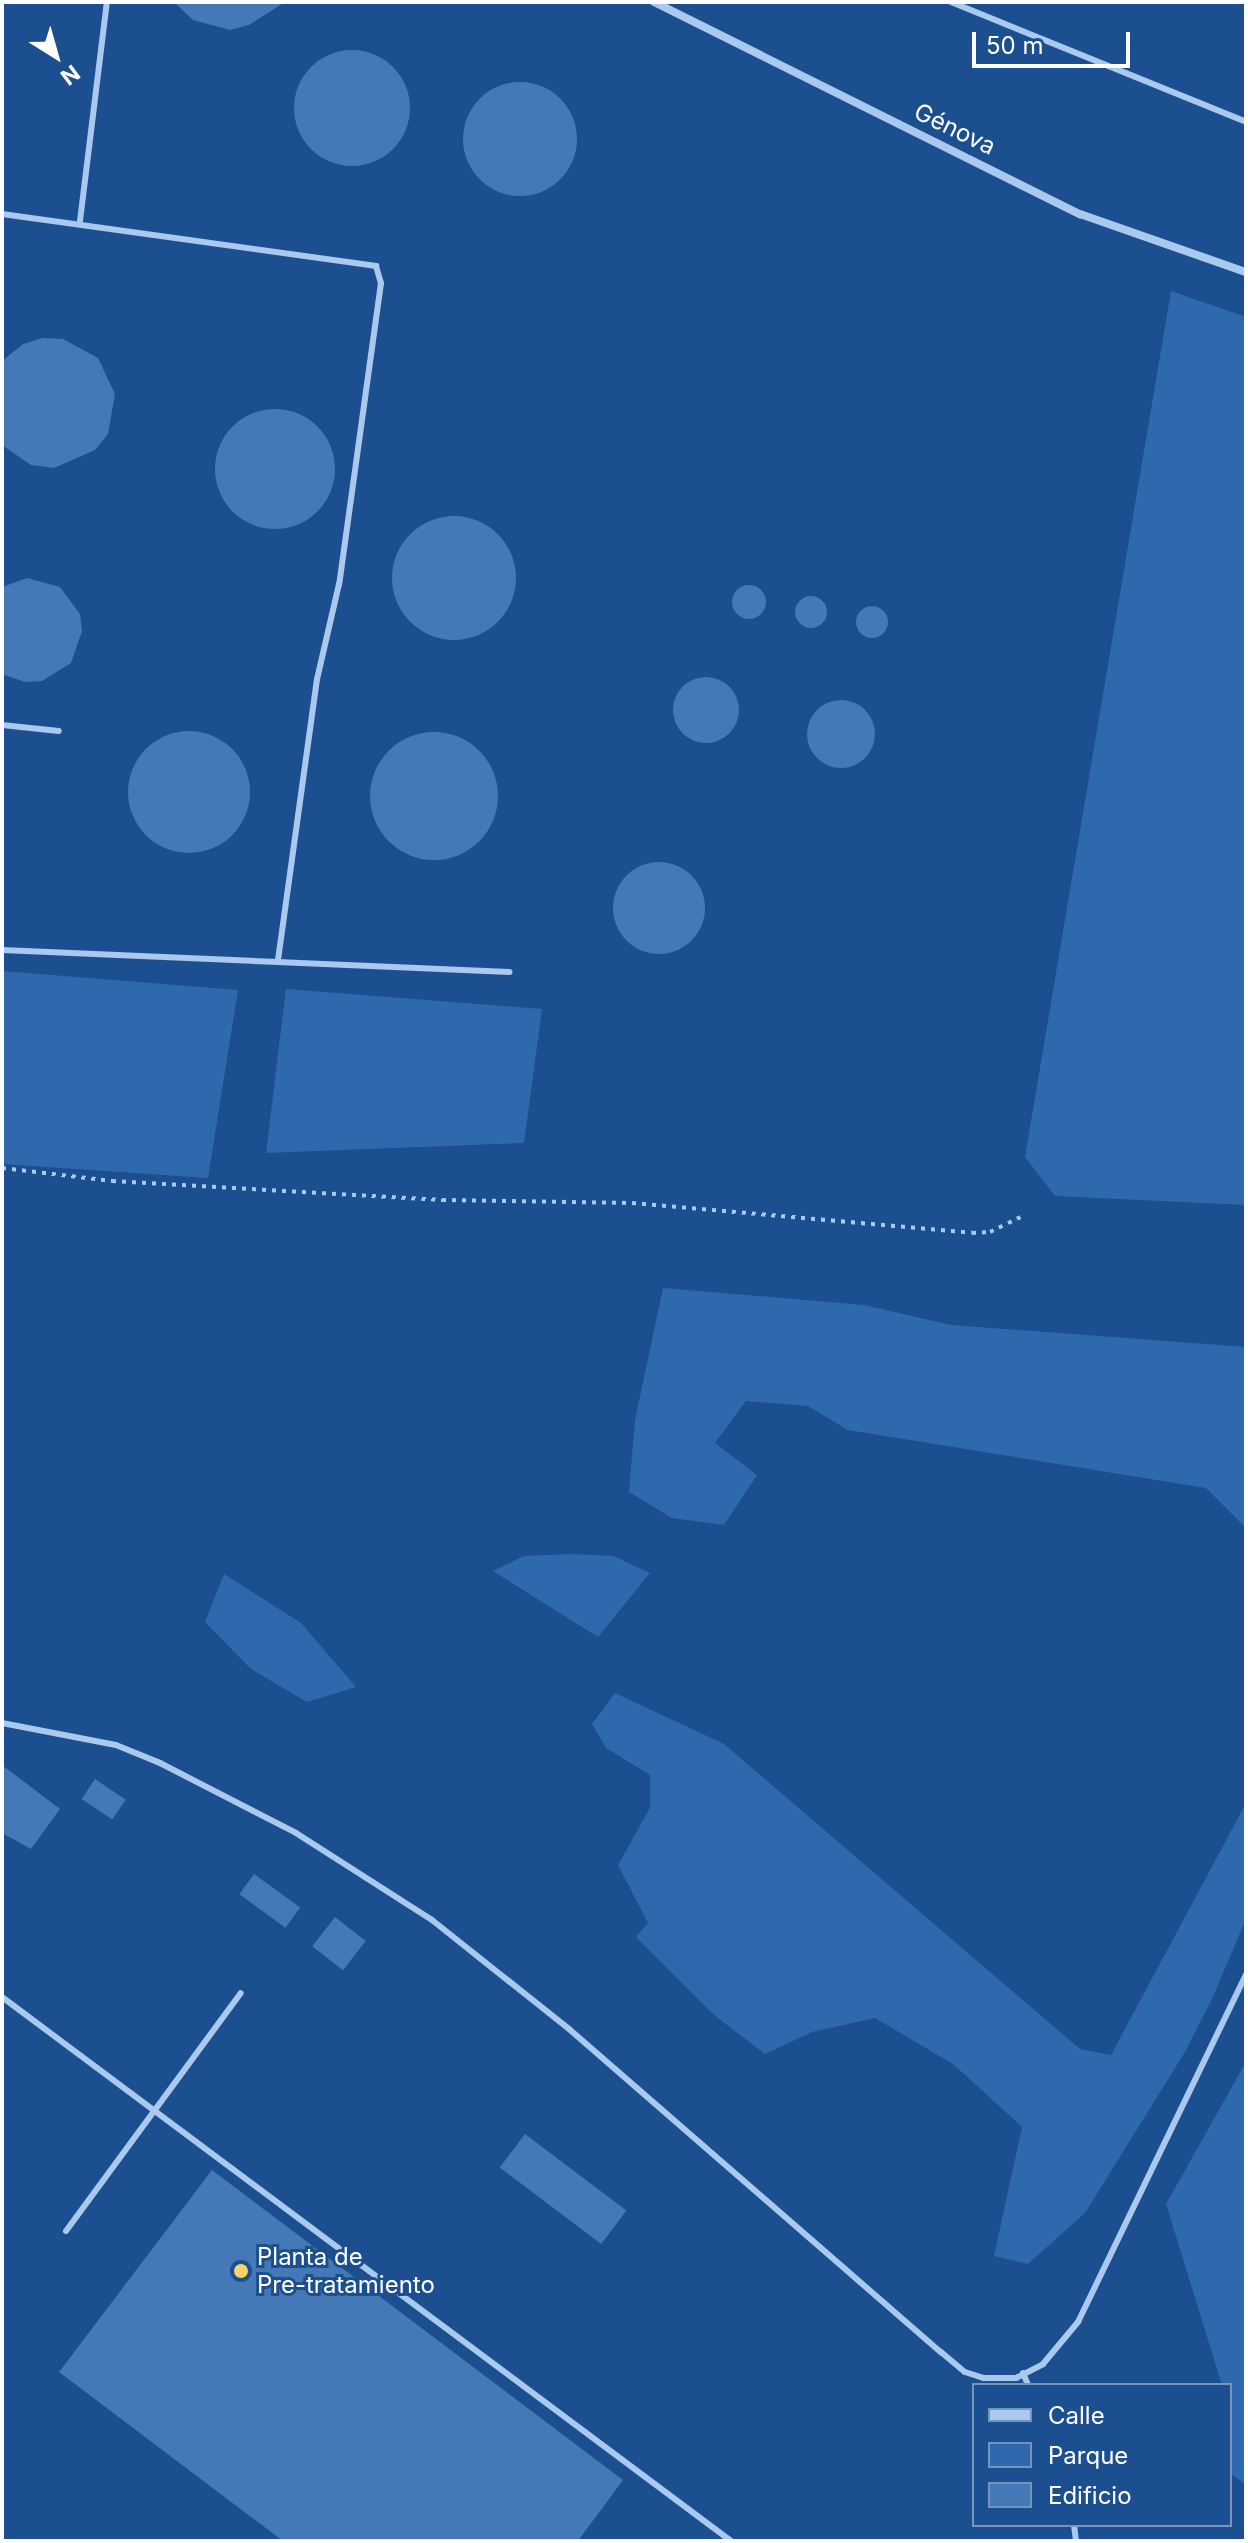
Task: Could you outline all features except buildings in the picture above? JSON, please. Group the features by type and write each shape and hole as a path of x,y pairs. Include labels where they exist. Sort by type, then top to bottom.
{"street":[{"name":"Génova","path":"654,2 1080,214 1246,272"}],"lane":[{"path":"80,221 107,2"},
{"path":"951,2 1246,122"},
{"path":"2,214 80,221 369,261 379,275 339,584 317,679 278,959"},
{"path":"2,725 59,731"},
{"path":"2,950 253,963 278,959 510,972"},
{"path":"2,1723 116,1745 160,1763 296,1833 432,1920 569,2029 965,2372 984,2378 1023,2373 1043,2364 1078,2322 1246,1975"},
{"path":"66,2231 241,1993"},
{"path":"2,1997 731,2541"},
{"path":"1023,2373 1027,2383"}],"path":[{"path":"2,1168 112,1181 426,1199 632,1203 972,1233 990,1232 1021,1217"}],"green space":[{"path":"1171,291 1246,317 1246,1205 1055,1196 1025,1157"},
{"path":"2,971 238,990 208,1178 2,1164"},
{"path":"286,989 542,1009 524,1143 266,1153"},
{"path":"663,1288 864,1305 951,1325 1246,1347 1246,1528 1206,1488 848,1430 808,1406 746,1401 715,1443 757,1475 724,1525 672,1518 629,1492 635,1420"},
{"path":"524,1556 613,1556 650,1573 598,1637 493,1571"},
{"path":"224,1574 301,1623 356,1687 307,1702 251,1669 205,1622"},
{"path":"615,1693 724,1744 1080,2049 1111,2055 1246,1803 1246,1919 1212,1999 1185,2052 1085,2213 1028,2264 994,2256 1022,2127 953,2064 875,2018 812,2032 765,2054 714,2015 636,1937 648,1923 618,1865 650,1808 650,1775 606,1748 592,1724"},
{"path":"1246,2062 1246,2485 1232,2474 1232,2383 1221,2383 1166,2204"}],"place":[{"name":"Planta de Pre-tratamiento","path":"241,2271"}]}
